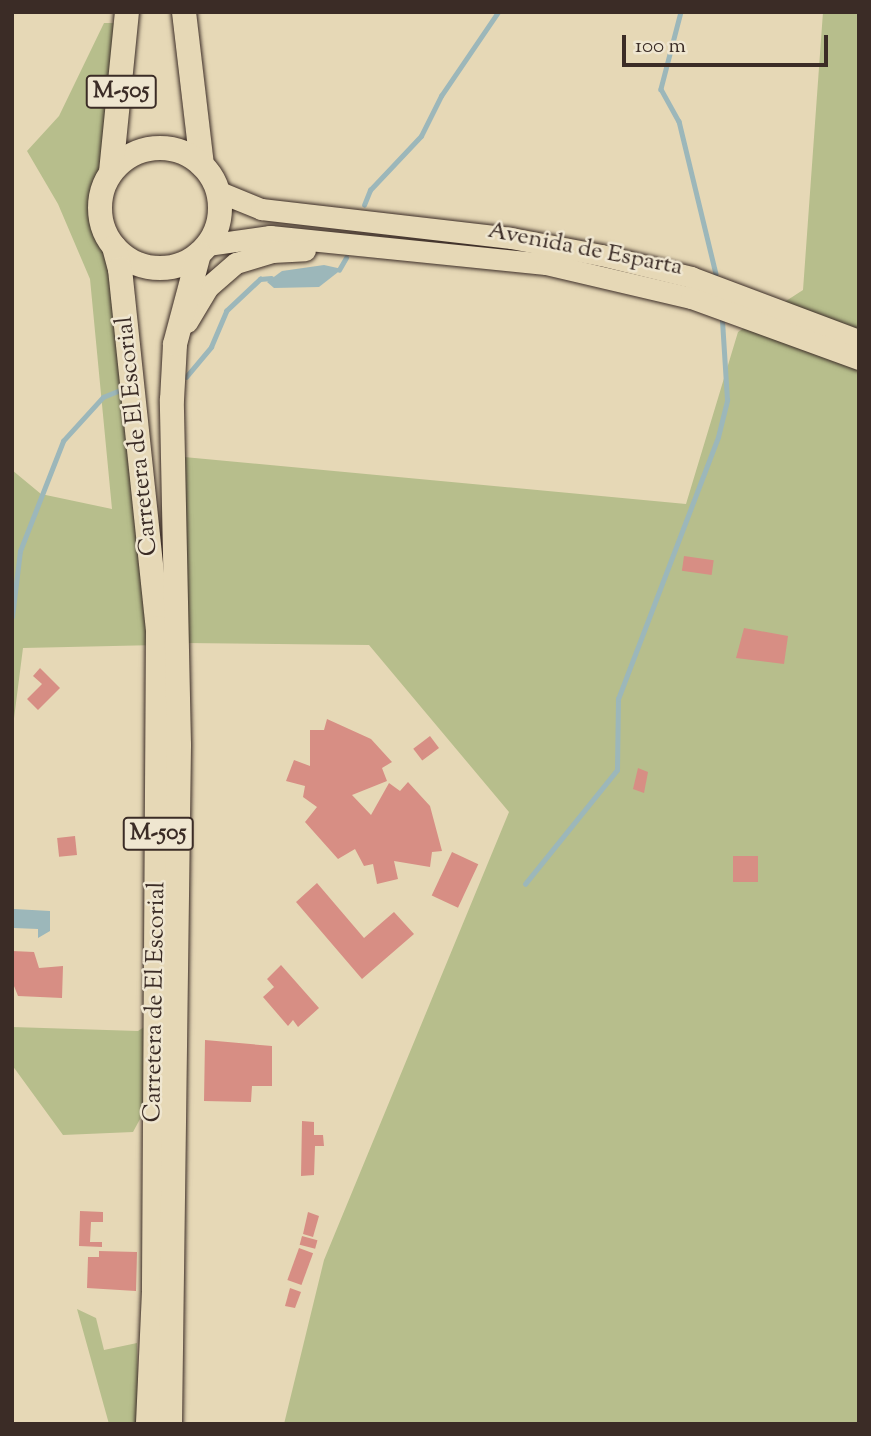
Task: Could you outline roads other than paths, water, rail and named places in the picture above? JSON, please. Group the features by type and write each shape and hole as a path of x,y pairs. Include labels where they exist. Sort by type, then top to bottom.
{"highway":[{"name":"M-505","path":"114,247 100,213 101,195 111,172 127,12"},
{"name":"M-505","path":"184,12 202,165"},
{"name":"M-505","path":"111,172 128,156 158,148 189,155 202,165 217,191 218,219 203,250"},
{"path":"114,247 146,267 174,266 203,250"},
{"name":"Carretera de El Escorial","path":"114,247 120,269 158,628 154,1278 148,1424"},
{"name":"Carretera de El Escorial","path":"170,1424 179,897 172,400 176,344 203,250"}],"main road":[{"name":"Avenida de Esparta","path":"217,191 261,209 511,238 601,255 691,277 859,340"},
{"name":"Avenida de Esparta","path":"203,250 270,236 525,261 617,279 691,298 859,359"},
{"path":"176,344 208,287 252,256 290,250 419,250"}],"water":[{"path":"324,265 342,269 319,287 274,288 267,282 282,271"},
{"path":"14,909 50,911 50,931 38,938 38,929 14,928"}],"waterway":[{"path":"364,205 370,190 421,136 441,96 498,12"},
{"path":"681,12 661,89 679,121 716,274"},
{"path":"339,270 346,258"},
{"path":"186,377 211,347 226,311 260,279 271,278"},
{"path":"525,884 617,770 618,699 718,437 727,400 722,320"},
{"path":"12,617 20,551 63,441 103,397 120,390"}]}
